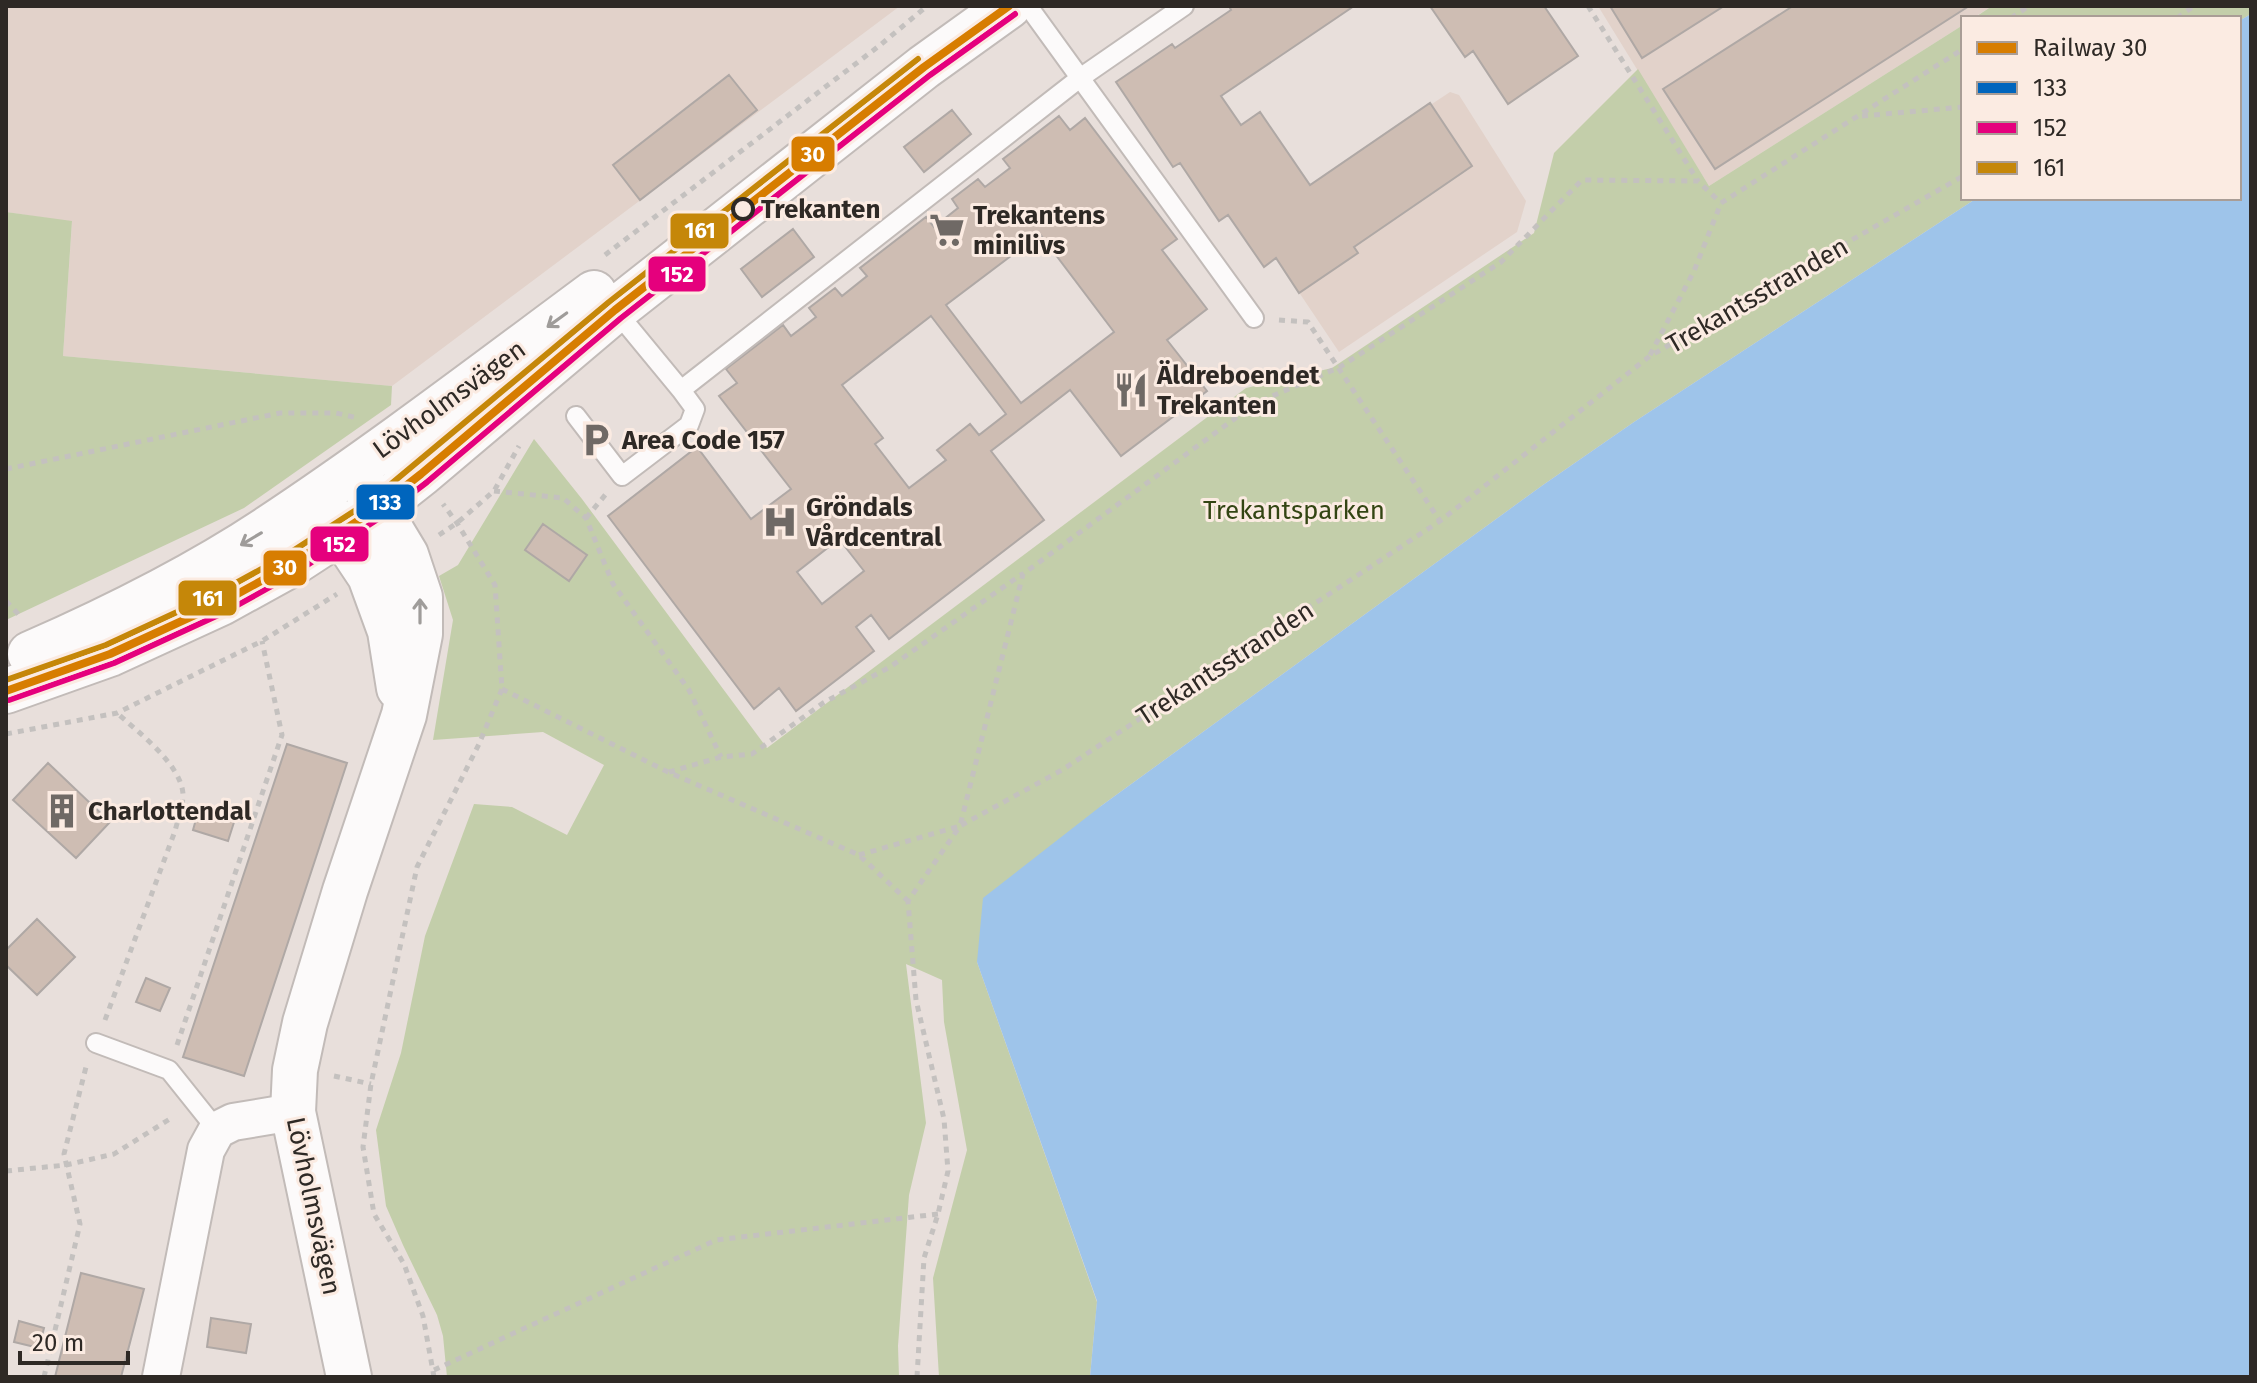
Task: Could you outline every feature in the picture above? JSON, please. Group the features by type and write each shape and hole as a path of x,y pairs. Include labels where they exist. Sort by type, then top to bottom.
{"street":[{"name":"Lövholmsvägen","path":"379,507 421,474 605,286 904,46 961,6"},
{"name":"Lövholmsvägen","path":"388,566 342,532 316,495 605,286 1009,6"},
{"name":"Lövholmsvägen","path":"349,1377 293,1112 295,1070 305,1023 404,715 390,631 388,566 379,507 354,469"},
{"path":"6,664 96,625 200,570 316,495"},
{"path":"6,691 110,654 221,603 290,565 379,507"},
{"path":"161,1377 206,1150 206,1116 233,1122 293,1112"}],"lane":[{"path":"1028,6 1254,318"},
{"path":"681,390 1080,78 1184,6"},
{"path":"576,416 622,476 689,425 695,409 605,286"},
{"path":"96,1043 169,1070 206,1116"}],"path":[{"path":"605,286 927,6"},
{"path":"1588,6 1698,181 1721,203"},
{"path":"1650,356 1694,271 1721,203 1961,50"},
{"path":"1861,116 1961,107"},
{"name":"Trekantsstranden","path":"908,901 960,826 1062,770 1440,521 1650,356 1961,177"},
{"path":"668,772 721,757 752,754 823,703 890,667 1256,403 1340,367 1501,262 1582,180 1698,181"},
{"path":"1254,318 1308,322 1440,521"},
{"path":"6,469 280,413 336,413 360,418"},
{"path":"494,491 563,498 586,518 613,584 689,690 721,757"},
{"path":"6,734 117,713 262,641 457,523 495,585 502,689 479,744 417,867 371,1084 363,1147 374,1214 404,1264 423,1316 434,1374 716,1240 938,1214"},
{"path":"859,855 960,826 1023,574"},
{"path":"6,601 23,620"},
{"path":"169,1070 282,735 262,641"},
{"path":"502,689 668,772 859,855 908,901 916,1000 944,1119 948,1171 924,1258 917,1377"},
{"path":"44,1377 80,1224 64,1154 83,1073 182,807 183,793 179,778 161,754 117,713"},
{"path":"6,1171 66,1165 114,1154 206,1116"}],"shaded area":[{"path":"6,6 900,6 392,386 63,356 72,222 6,212"},
{"path":"1598,6 1992,6 1976,16 1961,16 1961,26 1709,186"},
{"path":"1450,92 1459,95 1526,201 1517,232 1339,352 1276,258 1333,220 1310,185"}],"green space":[{"path":"1992,6 2251,6 2251,14 2241,20 2241,16 1977,16"},
{"name":"Trekantsparken","path":"1961,26 1961,200 1974,200 1543,485 1101,806 977,962 1097,1302 1090,1377 939,1377 933,1278 967,1150 944,1022 942,980 906,964 926,1123 909,1195 898,1346 899,1377 447,1377 443,1336 437,1315 386,1206 376,1130 401,1053 425,936 474,804 512,807 567,835 604,765 543,732 433,740 453,620 439,576 458,565 534,439 767,748 1246,388 1332,368 1534,233 1554,153 1638,69 1709,186"},
{"path":"6,212 72,221 63,356 392,386 391,405 244,508 6,620"}],"water":[{"path":"2251,14 2251,1377 1090,1377 1097,1301 977,962 983,898 1101,806 1543,485 1974,200 2241,200 2241,20"}],"building":[{"path":"1229,6 1354,6 1221,96 1241,125 1260,112 1310,185 1430,103 1472,166 1354,247 1358,253 1299,293 1276,258 1264,267 1228,215 1219,221 1180,163 1173,167 1116,82 1172,44 1175,48 1231,10"},
{"path":"1430,6 1544,6 1578,56 1508,104 1473,51 1465,57"},
{"path":"1610,6 1724,6 1642,58"},
{"path":"1793,6 1969,6 1715,169 1663,89"},
{"path":"729,75 757,110 640,200 613,165"},
{"path":"952,110 971,134 924,172 904,147"},
{"path":"1059,116 1070,130 1085,118 1177,239 1162,250 1207,309 1167,340 1207,391 1121,456 1070,390 991,451 1044,520 889,639 871,615 856,627 874,651 796,711 779,688 754,709 608,516 697,447 751,519 791,489 719,396 737,383 726,369 783,325 791,336 816,317 809,308 835,288 842,296 867,276 860,268 926,217 934,227 958,208 952,199 978,179 985,187 1010,168 1003,159","holes":["1040,234 1114,332 1021,403 946,305","931,316 1006,414 979,435 970,424 937,450 946,460 909,488 875,444 883,438 842,385","839,539 864,571 822,604 797,572"]},
{"path":"793,229 814,257 762,297 741,269"},
{"path":"543,524 587,555 569,581 525,550"},
{"path":"287,744 347,763 244,1076 183,1057"},
{"name":"Charlottendal","path":"48,763 110,822 76,858 13,800"},
{"path":"200,805 236,816 228,841 193,830"},
{"path":"37,919 75,957 37,995 6,965 6,950"},
{"path":"146,978 170,988 160,1011 136,1002"},
{"path":"81,1273 144,1289 121,1377 55,1377"},
{"path":"211,1318 251,1324 246,1353 207,1347"},
{"path":"19,1321 44,1328 39,1348 14,1342"}],"rail line":[{"name":"30","path":"6,691 110,654 221,603 290,565 379,507 615,310 924,67 1009,6"}],"transit line":[{"name":"133","path":"6,691 110,654 221,603 290,565 379,507 615,310 924,67 1009,6"},
{"name":"152","path":"9,700 114,663 225,612 295,573 384,515 621,318 930,75 1015,14"},
{"name":"161","path":"6,680 106,645 216,594 285,556 373,499 609,302 918,59"}],"place":[{"name":"Trekanten","path":"743,209"},
{"name":"Trekantens minilivs","path":"947,230"},
{"name":"Äldreboendet Trekanten","path":"1131,390"},
{"name":"Area Code 157","path":"596,440"},
{"name":"Gröndals Vårdcentral","path":"780,522"},
{"name":"Charlottendal","path":"62,811"}]}
